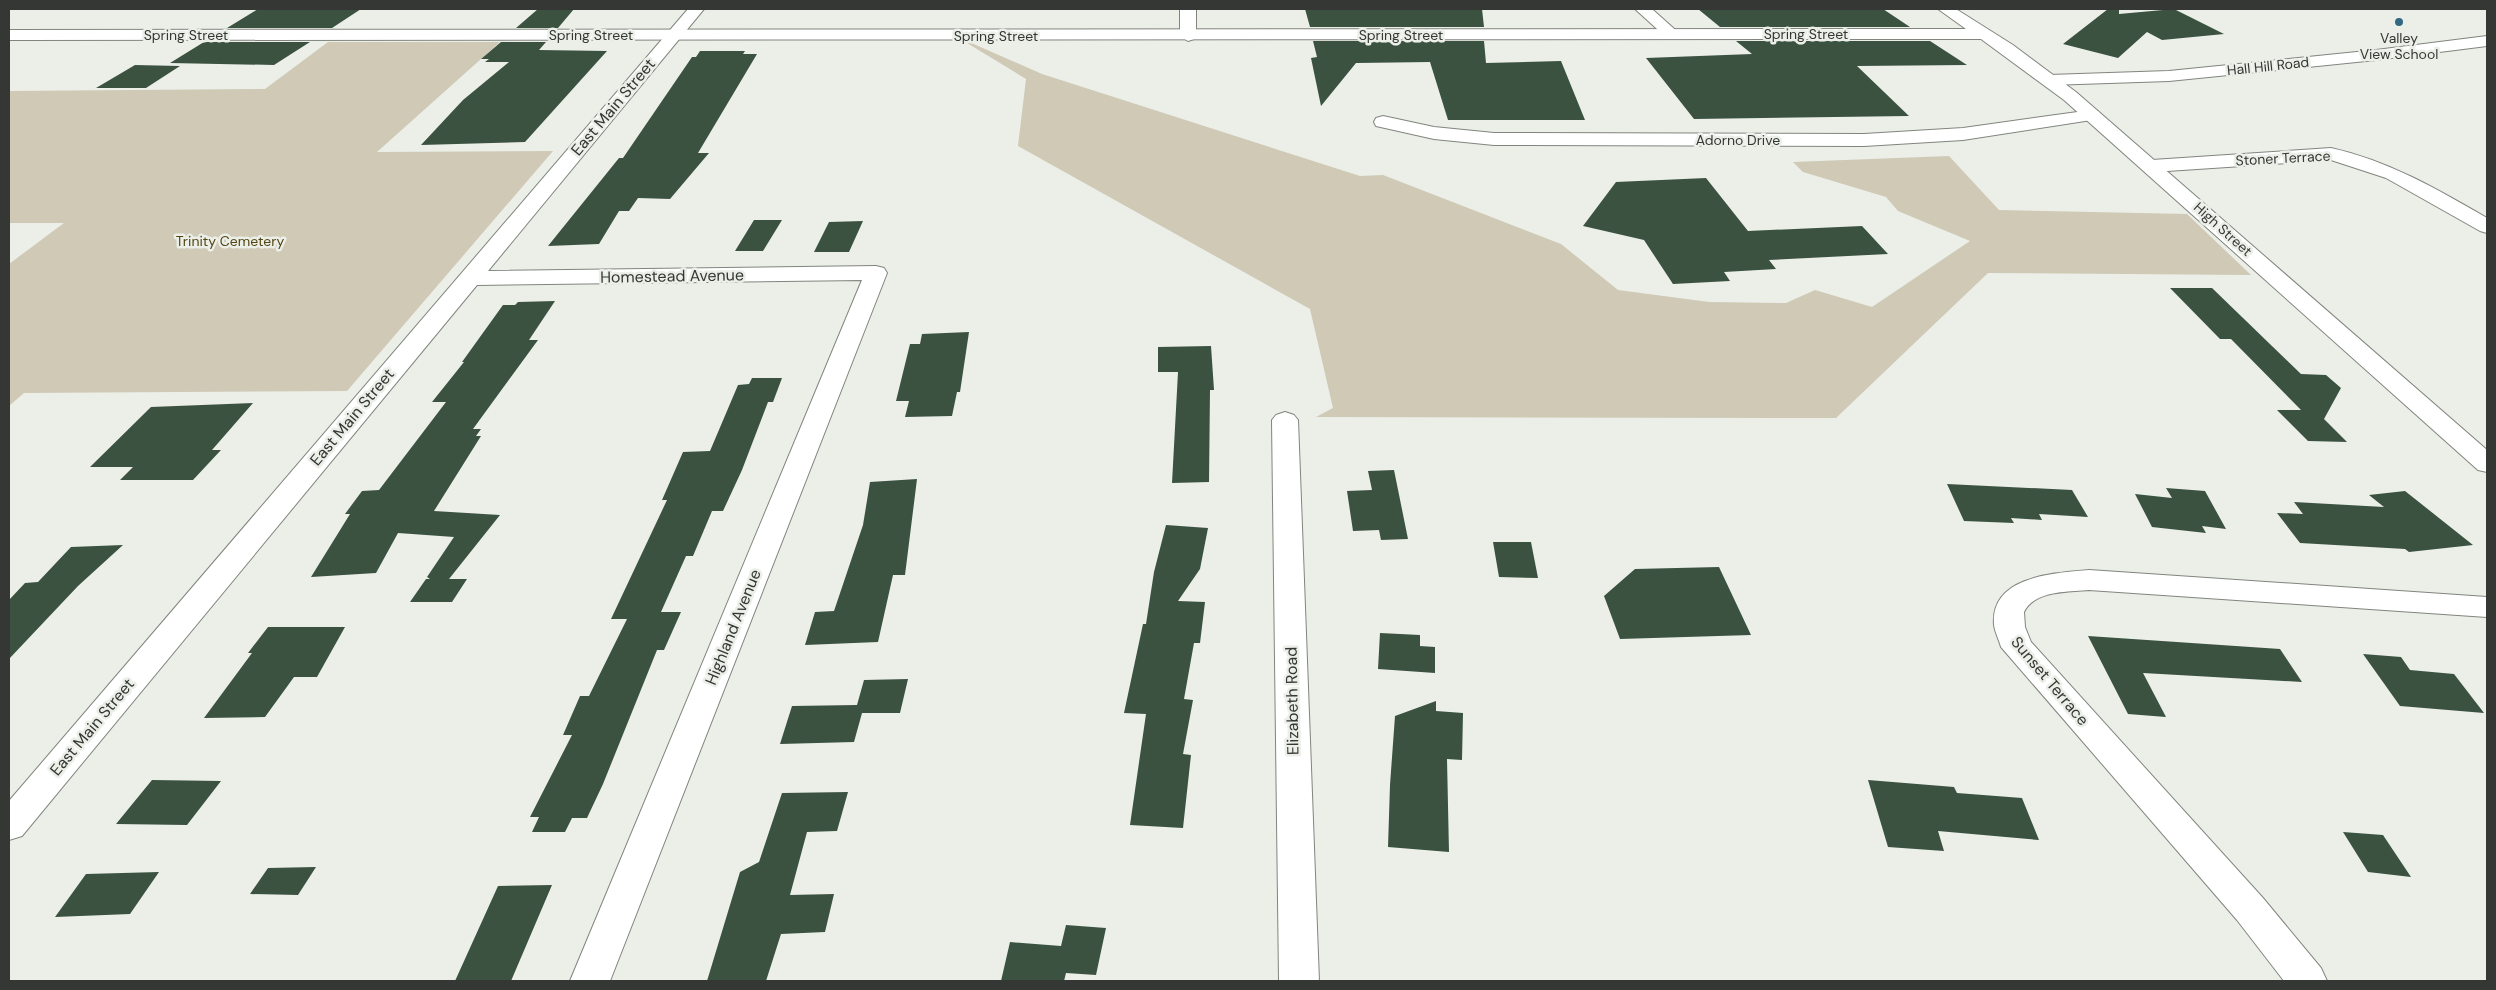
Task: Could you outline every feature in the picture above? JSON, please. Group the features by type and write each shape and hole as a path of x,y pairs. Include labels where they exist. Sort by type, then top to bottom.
{"street":[{"name":"East Main Street","path":"9,826 696,9"},
{"path":"1188,9 1188,36"},
{"path":"1643,9 1673,34"},
{"name":"High Street","path":"1946,9 2049,80 2092,115 2152,166 2487,464"},
{"name":"Spring Street","path":"9,35 1188,36 1984,34"},
{"name":"Hall Hill Road","path":"2049,80 2169,76 2376,56 2487,41"},
{"name":"Adorno Drive","path":"1384,122 1434,133 1494,139 1864,140 1963,134 2092,115"},
{"name":"Stoner Terrace","path":"2152,166 2331,154 2340,155 2359,159 2394,172 2487,227"},
{"name":"Homestead Avenue","path":"468,278 876,273"},
{"name":"Highland Avenue","path":"590,981 876,273"},
{"name":"Elizabeth Road","path":"1285,420 1299,981"},
{"name":"Sunset Terrace","path":"2308,981 2250,909 2017,646 2009,631 2008,617 2014,601 2030,588 2058,582 2089,580 2487,607"}],"green space":[{"name":"Trinity Cemetery","path":"328,42 500,42 377,152 553,151 347,391 24,393 9,406 9,264 64,223 9,223 9,91 265,89"},
{"path":"969,42 1042,74 1360,176 1383,175 1561,244 1618,290 1709,302 1786,303 1815,290 1872,307 1970,241 1898,211 1886,197 1803,172 1793,162 1949,156 1999,210 2187,214 2251,275 1988,273 1836,418 1316,417 1333,408 1310,309 1018,146 1026,79 967,43"}],"building":[{"path":"258,9 361,9 332,28 227,28"},
{"path":"538,9 574,9 558,28 516,28"},
{"path":"1305,9 1482,9 1484,27 1310,27"},
{"path":"1698,9 1883,9 1910,27 1720,27"},
{"path":"2108,9 2119,9 2119,14 2174,9 2224,34 2162,40 2147,32 2118,58 2063,44"},
{"path":"1313,41 1484,41 1486,63 1561,61 1585,120 1448,120 1430,62 1356,63 1321,106 1311,58 1317,57"},
{"path":"1736,41 1930,41 1967,65 1857,66 1909,116 1694,119 1646,58 1752,54"},
{"path":"204,42 310,42 274,65 170,63"},
{"path":"501,42 546,42 539,50 607,51 525,142 421,145 463,100 509,62 485,62 489,59 481,59"},
{"path":"700,51 745,51 743,54 757,54 698,153 709,153 670,199 638,198 629,211 619,211 599,244 548,246 619,158 623,158 692,57 696,57"},
{"path":"135,65 180,66 146,88 96,88"},
{"path":"1706,178 1748,231 1862,226 1888,254 1769,260 1776,269 1724,272 1730,281 1673,284 1644,240 1583,226 1616,182"},
{"path":"754,220 782,220 763,251 735,251"},
{"path":"863,221 849,252 814,252 829,222"},
{"path":"2170,288 2212,288 2301,374 2326,375 2341,388 2324,419 2347,442 2308,441 2277,410 2301,410 2231,339 2220,339"},
{"path":"555,301 529,340 538,340 473,429 481,429 476,436 481,436 434,511 500,515 449,579 467,579 452,602 410,602 426,579 430,579 427,577 454,537 398,533 376,573 311,577 350,514 345,514 362,491 379,490 446,402 432,402 464,362 462,362 503,305 515,305 518,302"},
{"path":"969,332 960,392 957,392 952,416 905,417 909,401 896,401 910,344 920,344 922,334"},
{"path":"1211,346 1214,390 1210,390 1209,482 1172,483 1178,372 1158,372 1158,347"},
{"path":"752,378 782,378 773,402 768,402 742,470 723,511 712,511 693,556 686,556 661,612 681,612 664,650 657,650 603,784 587,818 572,818 565,832 532,832 539,817 530,817 572,735 563,735 580,696 589,696 627,619 611,619 667,500 662,500 683,452 710,451 738,385 749,384"},
{"path":"253,403 212,450 221,450 193,480 120,480 133,467 90,467 151,407"},
{"path":"1394,470 1408,539 1381,540 1379,530 1353,531 1347,491 1372,490 1368,471"},
{"path":"917,479 905,575 893,575 878,642 805,645 815,612 834,611 863,525 870,482"},
{"path":"1947,484 2072,490 2088,517 2039,514 2042,520 2011,518 2014,523 1964,521"},
{"path":"2166,488 2205,491 2226,529 2202,526 2206,533 2152,527 2135,494 2172,498"},
{"path":"2405,491 2473,545 2409,552 2405,549 2300,543 2277,513 2303,514 2294,502 2384,507 2369,495"},
{"path":"1166,525 1208,528 1200,569 1178,601 1205,602 1200,643 1194,643 1184,699 1193,700 1183,754 1191,755 1183,828 1130,825 1146,714 1124,713 1143,624 1146,624 1154,572"},
{"path":"1493,542 1531,542 1538,578 1499,577"},
{"path":"123,545 78,586 9,659 9,600 25,583 38,582 71,547"},
{"path":"1719,567 1751,635 1620,639 1604,596 1635,569"},
{"path":"268,627 345,627 317,677 294,677 265,717 204,718 252,653 248,653"},
{"path":"1380,633 1420,635 1420,646 1435,647 1435,673 1378,669"},
{"path":"2088,636 2280,649 2302,682 2143,673 2166,717 2128,714"},
{"path":"2363,654 2401,657 2410,670 2454,674 2484,713 2400,706"},
{"path":"908,679 900,713 862,713 854,742 780,744 792,706 857,705 864,680"},
{"path":"1436,701 1436,711 1463,713 1462,760 1447,759 1449,852 1388,847 1395,716"},
{"path":"152,780 221,781 187,825 116,824"},
{"path":"1868,780 1954,787 1957,793 2022,798 2039,840 1938,831 1944,851 1888,847"},
{"path":"848,792 837,831 807,832 790,895 834,894 825,932 781,934 766,981 707,981 740,872 759,862 782,793"},
{"path":"2343,832 2383,835 2411,877 2368,872"},
{"path":"316,867 298,895 250,894 268,868"},
{"path":"159,872 130,914 55,917 86,874"},
{"path":"552,885 511,981 455,981 498,886"},
{"path":"1066,925 1106,928 1096,975 1066,973 1064,981 1001,981 1010,942 1061,946"}],"place":[{"name":"Valley View School","path":"2399,22"}]}
